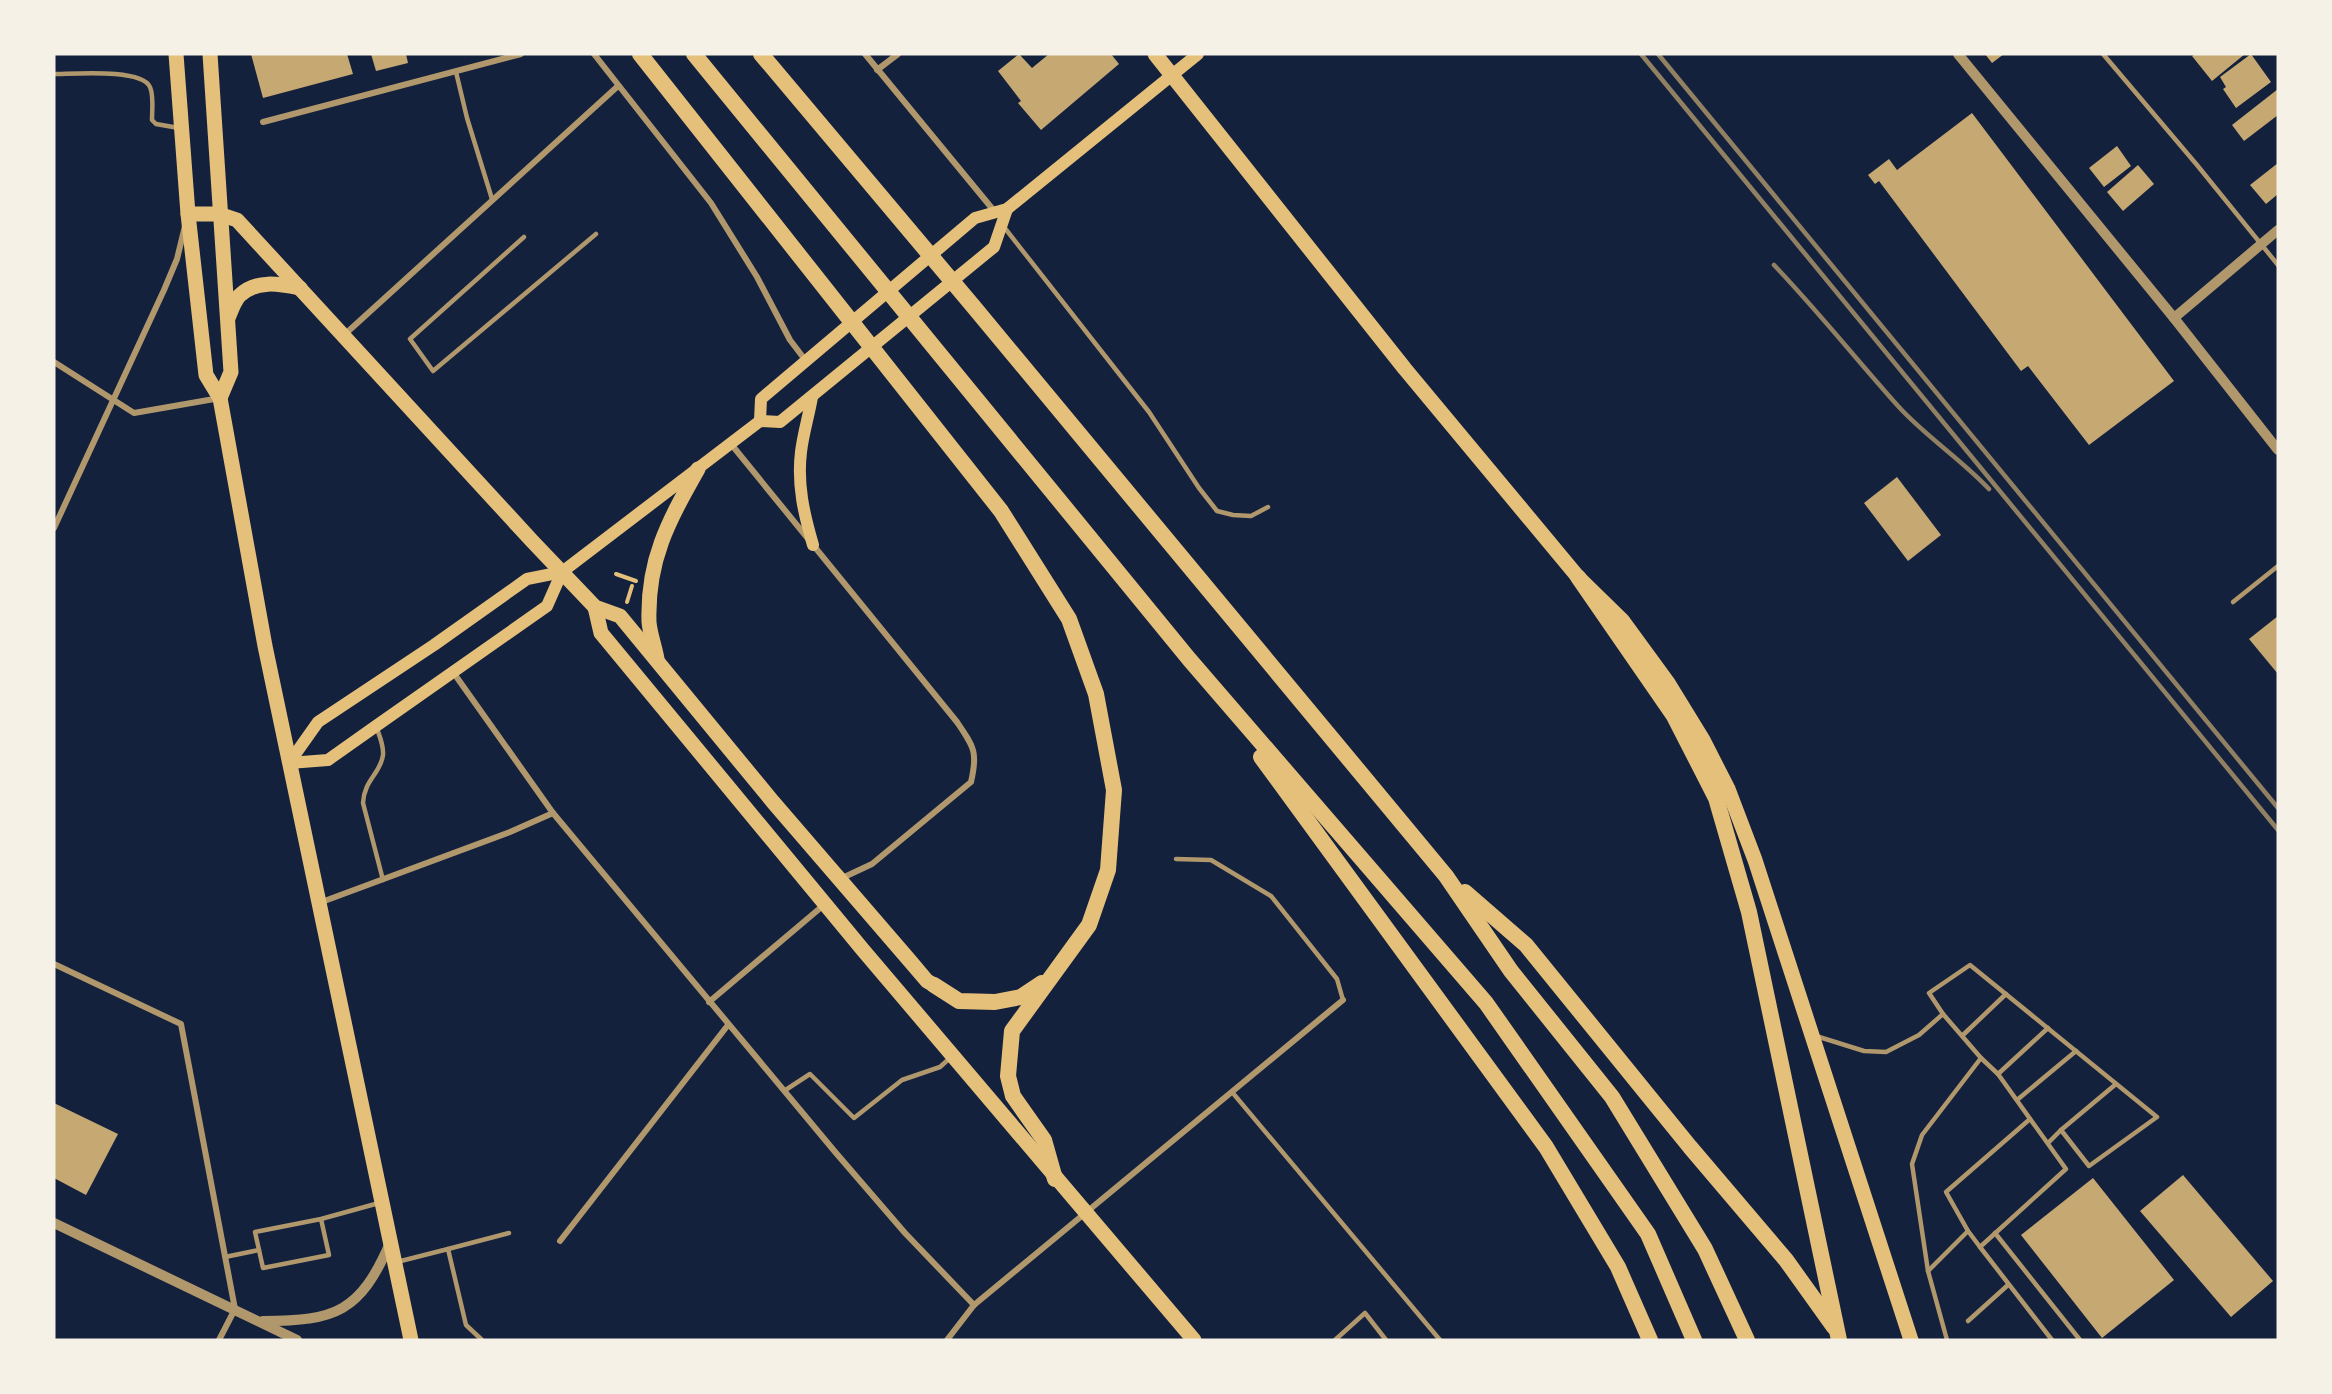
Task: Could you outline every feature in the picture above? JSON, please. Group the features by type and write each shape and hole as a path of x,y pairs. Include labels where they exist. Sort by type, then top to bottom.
{"highway":[{"path":"640,54 1001,512 1069,619 1096,694 1114,790 1108,870 1089,925 1012,1031 1008,1076 1013,1096 1044,1140 1055,1179"},
{"path":"694,54 1189,659 1486,1003 1648,1234 1694,1340"},
{"path":"761,54 1446,876 1511,971 1612,1097 1705,1249 1747,1340"},
{"path":"767,54 801,102"},
{"path":"1578,577 1674,716 1716,798 1749,912 1841,1340"},
{"path":"1189,659 1546,1147 1618,1267 1650,1340"},
{"path":"1446,876 1526,945 1690,1147 1786,1260 1841,1340"},
{"path":"934,985 959,1001 995,1002 1021,997 1053,975"}],"main road":[{"path":"176,54 188,214 206,375 220,398 265,646 411,1340"},
{"path":"210,54 231,372 220,398"},
{"path":"1155,54 1405,369 1578,577 1622,620 1668,683 1703,740 1728,789 1755,860 1911,1340"},
{"path":"760,421 761,399 975,218 1001,211 1198,54"},
{"path":"289,763 318,722 434,645 527,579 562,572 760,421 780,422 994,247 1002,224 1001,211"},
{"path":"188,214 219,214 237,220 595,607 620,616 839,879 927,981 934,985"},
{"path":"228,318 239,297 252,288 271,283 300,288"},
{"path":"812,397 801,452 799,482 803,512 813,545"},
{"path":"658,662 649,624 651,572 667,524 698,469"},
{"path":"289,763 328,760 547,606 562,572"},
{"path":"595,607 601,633 1055,1179 1194,1340"}],"street":[{"path":"263,122 522,54"},
{"path":"594,54 711,203 757,277 790,340 806,361"},
{"path":"865,54 1001,211"},
{"path":"877,70 898,54"},
{"path":"1958,54 2174,318 2278,450"},
{"path":"342,336 618,86"},
{"path":"54,528 177,259 188,214"},
{"path":"2174,318 2278,230"},
{"path":"54,362 134,413 220,398"},
{"path":"731,444 957,722 972,744 976,762 971,782 872,864 839,879"},
{"path":"453,672 553,813 728,1025 905,1233 974,1305"},
{"path":"319,903 510,832 553,813"},
{"path":"709,1002 825,904"},
{"path":"54,964 182,1024 235,1309 219,1340"},
{"path":"946,1340 974,1305 1343,1000"},
{"path":"560,1241 728,1025"},
{"path":"54,1223 297,1340"},
{"path":"260,1321 310,1320 338,1312 352,1302 379,1269 390,1243"}],"lane":[{"path":"2103,54 2278,265"},
{"path":"456,72 492,199"},
{"path":"54,74 132,76 146,82 151,88 152,120 156,124 182,128"},
{"path":"1002,224 1149,412 1199,488 1217,511 1251,516 1268,507"},
{"path":"524,237 410,339 433,370 596,234"},
{"path":"2233,602 2278,566"},
{"path":"376,726 382,742 383,755 363,792 363,803 383,880"},
{"path":"1176,859 1211,860 1271,896 1336,979 1343,1000"},
{"path":"1980,1247 2066,1169 1998,1074 1943,1014 1929,993 1970,964 2157,1117 2089,1166 2061,1130"},
{"path":"1963,1035 2006,994"},
{"path":"1812,1035 1864,1051 1886,1052 1919,1035 1943,1014"},
{"path":"1998,1074 2048,1028"},
{"path":"2017,1100 2076,1051"},
{"path":"784,1091 810,1074 854,1118 903,1080 940,1067 952,1056"},
{"path":"1947,1340 1928,1271 1912,1164 1922,1135 1982,1058"},
{"path":"2048,1143 2116,1084"},
{"path":"1232,1092 1440,1340"},
{"path":"2030,1119 1946,1192 1968,1231 2052,1340"},
{"path":"321,1219 329,1255 263,1268 255,1232 321,1219 382,1202"},
{"path":"1928,1271 1968,1231"},
{"path":"395,1263 509,1233"},
{"path":"1995,1233 2080,1340"},
{"path":"448,1249 466,1325 482,1340"},
{"path":"225,1257 259,1250"},
{"path":"1968,1321 2008,1285"},
{"path":"1335,1340 1365,1313 1386,1340"},
{"path":"2042,1340 2047,1333"}],"path":[{"path":"616,574 643,583"},
{"path":"627,603 634,580"}],"building":[{"path":"251,54 347,54 353,74 263,98"},
{"path":"371,54 406,54 408,63 376,71"},
{"path":"1019,54 1032,68 1049,54 1111,54 1119,64 1041,130 1018,103 1021,101 998,71"},
{"path":"1985,54 2004,54 1992,63"},
{"path":"2195,54 2245,54 2212,81 2192,56"},
{"path":"2251,54 2271,82 2236,108 2223,89 2226,87 2220,77"},
{"path":"2278,89 2278,115 2244,141 2232,125"},
{"path":"1972,113 2174,381 2089,445 2028,366 2021,371 1879,181 1875,184 1868,175 1889,159 1897,170"},
{"path":"2117,146 2131,166 2104,187 2089,168"},
{"path":"2278,163 2278,194 2266,204 2250,185"},
{"path":"2138,165 2154,184 2123,211 2107,192"},
{"path":"1897,477 1941,535 1908,561 1864,503"},
{"path":"2278,616 2278,674 2249,639"},
{"path":"54,1103 118,1134 86,1195 54,1178"},
{"path":"2183,1175 2273,1281 2231,1317 2140,1211"},
{"path":"2093,1178 2174,1280 2102,1338 2021,1235"}],"railway":[{"path":"1641,54 2278,830"},
{"path":"1658,54 2278,808"},
{"path":"1774,265 1898,406 1989,489"}]}
